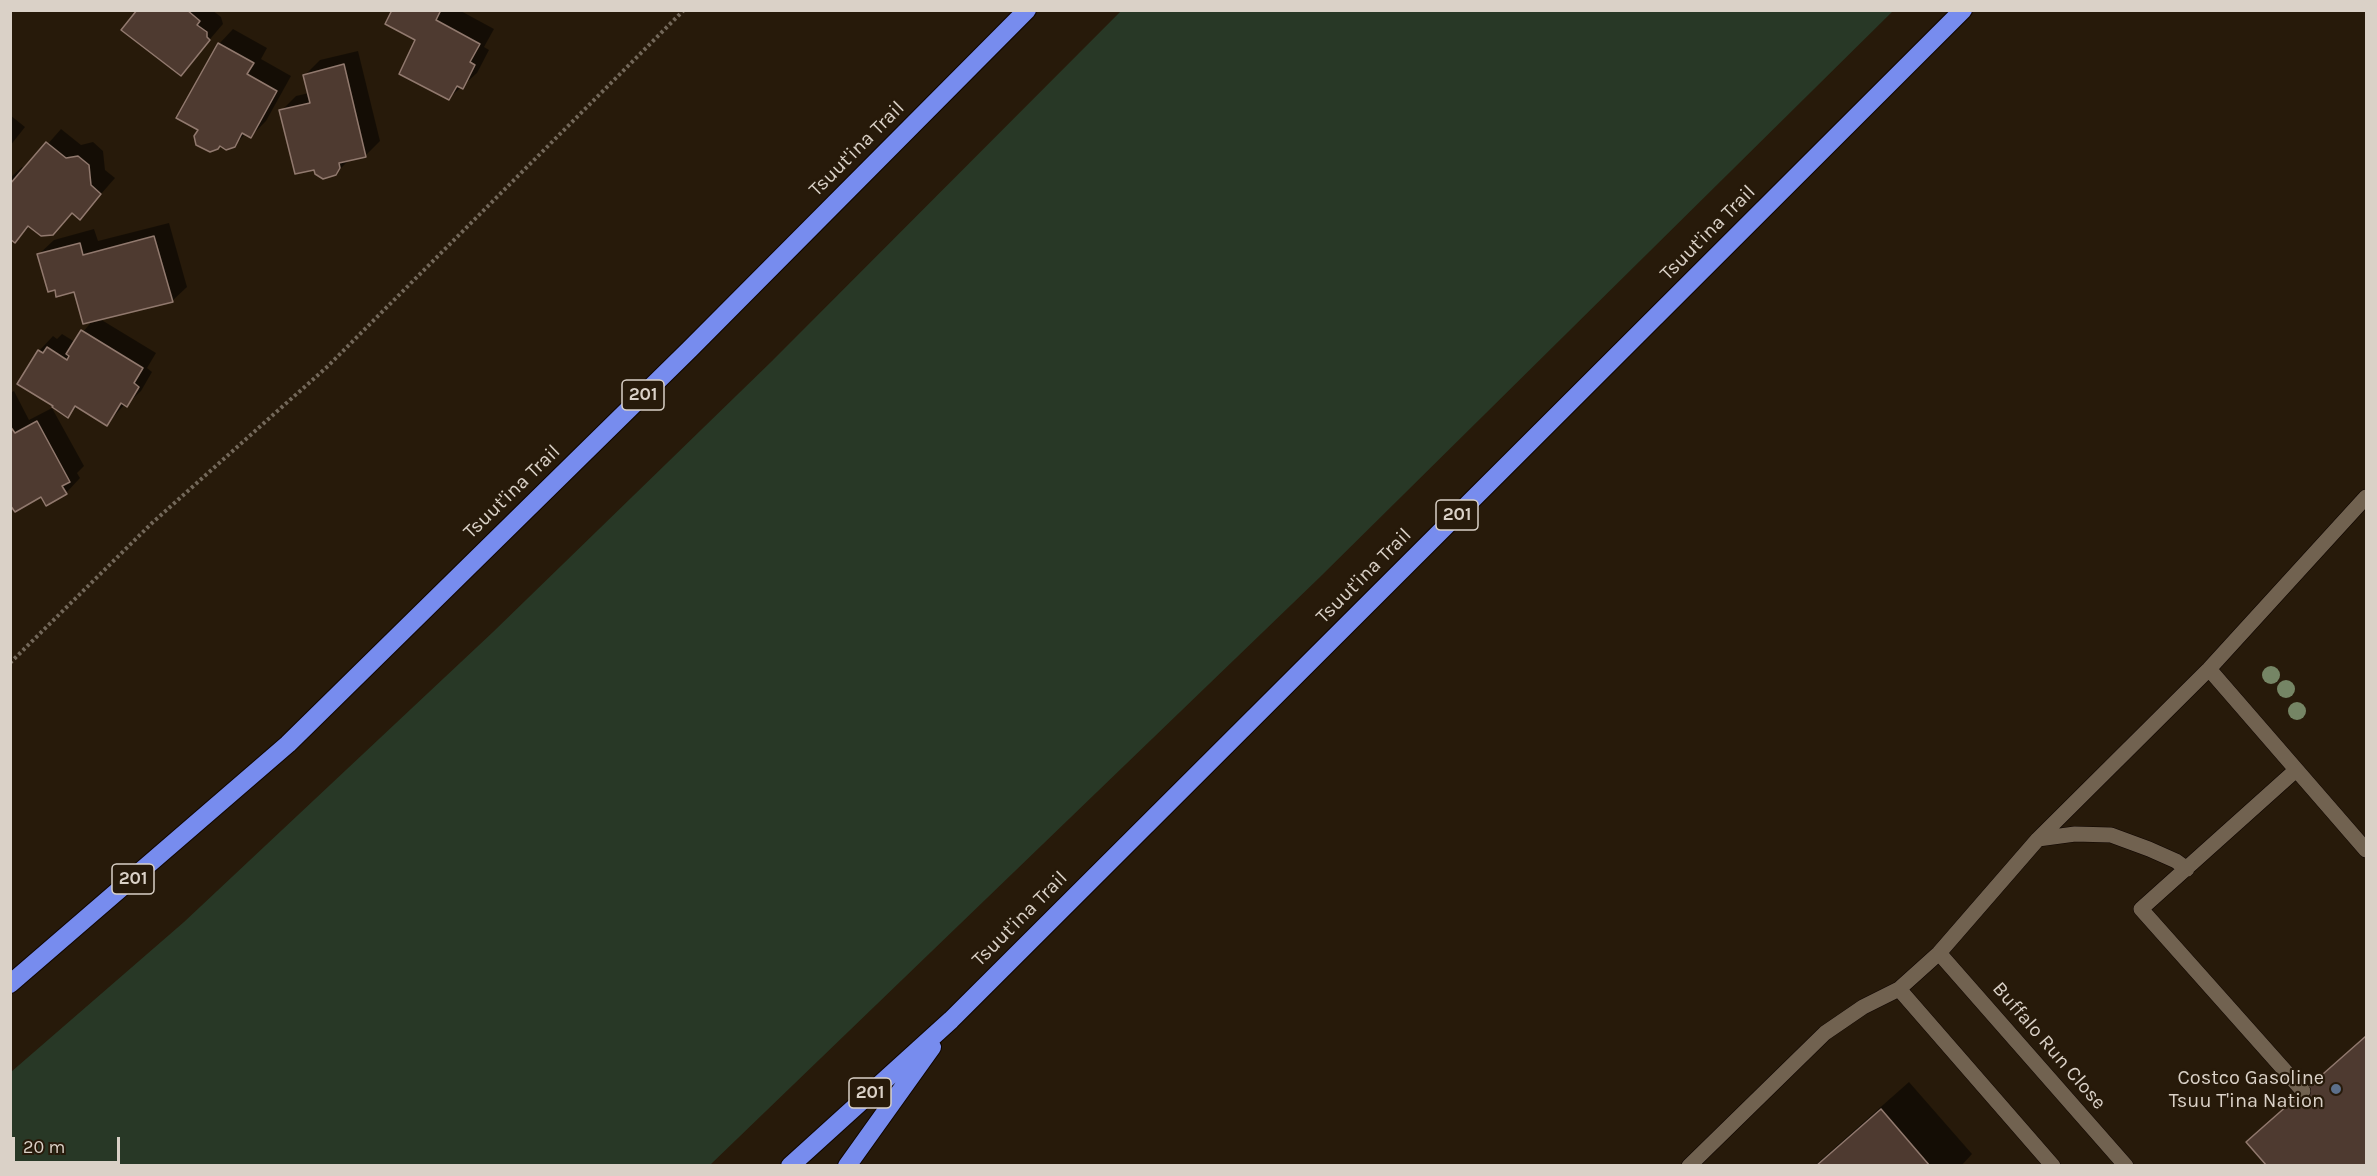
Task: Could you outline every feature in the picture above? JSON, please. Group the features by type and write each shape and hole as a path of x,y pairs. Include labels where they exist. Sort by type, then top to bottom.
{"highway":[{"name":"Tsuut'ina Trail","path":"10,984 288,744 690,349 1027,10"},
{"name":"Tsuut'ina Trail","path":"790,1166 951,1020 1963,10"},
{"path":"848,1166 951,1020"}],"lane":[{"path":"1689,1166 1825,1033 1863,1007 1899,989 1939,953 2038,839 2209,669 2367,497"},
{"path":"2209,669 2367,850"},
{"path":"2296,770 2141,909 2303,1091"},
{"path":"2038,839 2075,834 2111,835 2176,861 2187,869"},
{"name":"Buffalo Run Close","path":"1939,953 2127,1166"},
{"path":"1899,989 2054,1166"}],"path":[{"path":"10,663 152,523 328,366 684,10"}],"green space":[{"path":"1121,11 1893,11 1319,578 710,1165 11,1165 11,1072 184,922 493,632 772,361"}],"building":[{"path":"137,10 187,10 200,21 197,25 207,32 210,40 181,76 121,30"},
{"path":"392,10 441,10 436,20 480,44 470,62 475,65 463,89 457,86 449,100 399,74 415,40 385,24"},
{"path":"218,43 254,63 247,74 277,91 251,138 242,133 235,147 226,150 220,146 210,152 196,145 194,136 198,130 176,118"},
{"path":"344,64 366,157 339,163 340,168 336,175 323,179 315,174 314,170 295,174 279,110 310,103 303,75"},
{"path":"46,142 66,158 78,156 89,165 91,185 101,194 80,220 72,213 53,235 41,236 28,226 15,243 10,239 10,184"},
{"path":"154,236 173,302 83,324 74,292 56,297 55,290 48,292 37,254 80,243 83,255"},
{"path":"81,330 143,368 134,383 139,387 127,407 121,403 107,426 75,406 68,418 17,384 38,350 43,353 47,347 67,360 69,356 66,354"},
{"path":"37,421 70,482 62,486 67,494 46,506 41,497 15,512 10,505 10,426 15,433"},
{"name":"Costco Gasoline Tsuu T'ina Nation","path":"2366,1036 2366,1166 2267,1166 2246,1142"},
{"path":"1881,1109 1930,1166 1816,1166"}],"place":[{"name":"Costco Gasoline Tsuu T'ina Nation","path":"2336,1089"}]}
